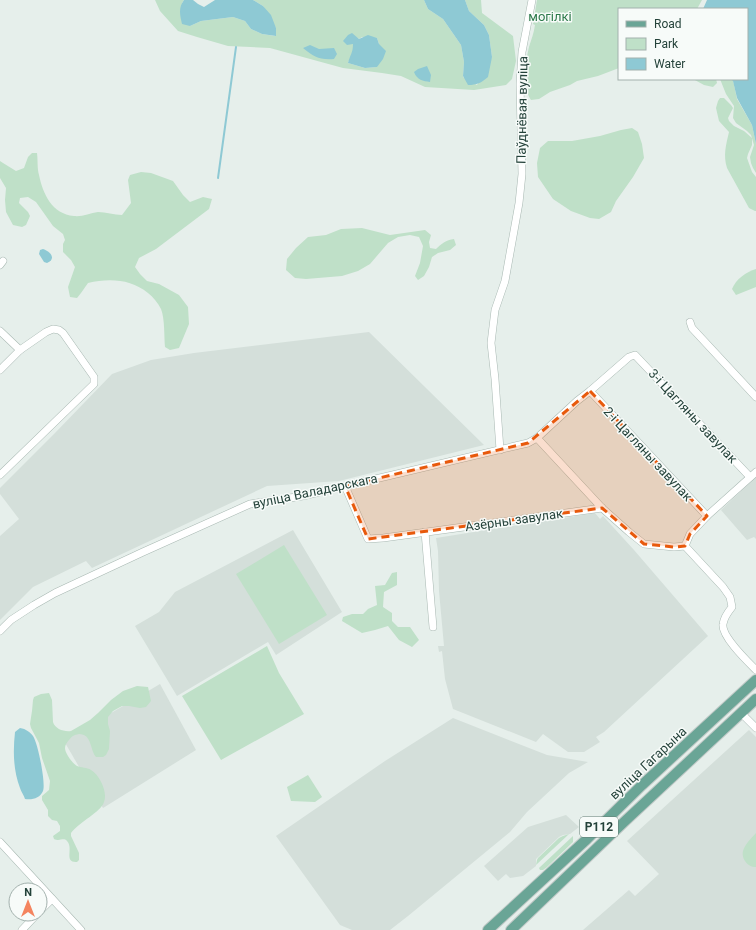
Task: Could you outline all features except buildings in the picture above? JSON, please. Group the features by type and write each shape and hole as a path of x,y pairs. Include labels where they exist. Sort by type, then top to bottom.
{"main road":[{"name":"вуліца Гагарына","path":"488,930 756,680"},
{"name":"вуліца Гагарына","path":"511,930 756,699"}],"street":[{"name":"Паўднёвая вуліца","path":"500,450 491,343 495,310 504,281 518,211 522,174 520,84 522,52 532,0"},
{"path":"690,322 692,328 756,397"},
{"path":"0,370 20,350 46,332 53,329 59,330 64,334 94,376 94,384 0,475"},
{"path":"0,331 20,350"},
{"name":"3-і Цагляны завулак","path":"590,392 629,357 636,355 750,478"},
{"path":"590,392 577,401 537,438 602,508 644,544 674,547 686,546"},
{"name":"2-і Цагляны завулак","path":"590,392 707,516"},
{"name":"вуліца Валадарскага","path":"0,630 11,620 55,593 250,504 303,496 500,450 528,443 537,438"},
{"path":"686,546 690,534 707,516 756,472"},
{"name":"Азёрны завулак","path":"344,486 368,539 602,508"},
{"path":"425,532 433,627"},
{"path":"686,546 723,587 730,597 732,607 723,624 724,632 728,639 756,670"},
{"path":"741,713 756,728"},
{"path":"680,750 690,761"},
{"path":"1,846 81,930"},
{"path":"48,903 52,899"},
{"path":"22,930 30,922"}],"highlighted area":[{"path":"590,391 707,516 690,534 685,546 674,547 644,544 602,508 368,539 345,486 528,443"}],"shaded area":[{"path":"369,332 484,445 339,481 267,486 92,568 86,561 33,587 0,620 0,536 19,519 0,494 0,488 112,374 151,360 194,353"},
{"path":"756,477 756,539 754,537 747,540 721,510"},
{"path":"595,513 600,519 603,516 708,636 604,732 596,737 600,742 584,752 568,752 543,734 536,742 453,709 445,679 442,651 439,652 438,646 444,646 436,538"},
{"path":"293,530 342,612 276,655 268,642 177,696 135,626 159,612 175,592"},
{"path":"160,684 196,750 103,808 64,741"},
{"path":"453,718 547,755 588,762 569,773 527,812 510,832 390,930 352,930 340,925 276,836 385,761"},
{"path":"749,730 756,737 756,930 583,930 629,890 635,896 659,874 627,841"},
{"path":"566,815 579,827 570,834 559,837 536,859 536,866 523,876 510,878 506,874 498,881 484,866 528,827"}],"green space":[{"path":"155,0 184,0 182,3 190,26 201,21 233,17 245,21 251,29 262,34 275,36 276,28 263,6 253,0 424,0 428,9 443,19 461,45 464,62 463,77 477,85 492,57 489,35 484,25 469,11 465,0 481,0 482,13 513,36 516,61 512,79 506,85 474,90 425,87 401,76 343,68 270,48 228,46 178,31 160,11","holes":["356,37 359,39 362,37 377,38 379,44 377,67 365,68 348,63"]},
{"name":"могілкі","path":"537,0 702,0 698,8 618,8 618,68 598,76 577,81 550,92 539,99 531,100 526,87 525,67 535,28 535,25 533,24"},
{"path":"695,80 716,80 717,83 713,87 704,85"},
{"path":"720,80 733,80 737,99 752,125 756,144 756,173 750,157 754,145 751,135 736,123 733,118 734,106 726,94"},
{"path":"720,98 724,98 733,108 728,118 729,121 752,138 752,145 747,158 752,172 756,177 756,211 749,208 727,168 725,154 729,132 719,121 716,108"},
{"path":"632,128 638,132 644,158 616,201 611,212 599,219 590,218 571,211 553,199 538,177 537,163 540,148 548,141 572,141"},
{"path":"32,153 37,153 38,172 46,196 54,207 66,214 80,216 98,212 122,215 131,203 128,180 130,175 141,172 151,173 173,181 190,202 203,197 212,199 209,209 156,249 139,258 135,267 147,281 159,284 179,295 188,307 189,324 179,348 170,350 165,347 164,323 161,309 157,302 141,288 127,282 112,280 96,281 88,283 77,298 70,297 68,287 75,267 71,260 63,252 63,244 65,240 63,234 53,226 36,202 28,197 20,198 19,203 30,216 26,225 22,227 13,225 6,212 6,188 0,178 0,161 16,171 24,168 28,157"},
{"path":"362,228 390,235 425,230 431,235 429,242 430,248 436,249 444,242 454,239 456,245 450,250 438,253 432,257 424,276 418,280 415,276 420,263 423,246 419,237 410,235 398,237 388,243 370,264 358,271 342,276 306,279 295,278 286,270 287,259 308,237 326,235 341,229"},
{"path":"756,269 756,287 736,295 732,289 736,282 745,274"},
{"path":"284,545 327,615 279,644 236,574"},
{"path":"397,572 397,585 384,592 383,607 392,613 392,621 398,627 410,627 419,640 412,647 399,640 388,626 362,633 342,621 343,617 352,614 363,614 368,609 377,605 375,586 385,585 392,573"},
{"path":"267,646 279,673 304,714 221,760 182,696"},
{"path":"137,686 148,687 151,701 146,707 140,708 122,706 113,711 108,717 110,731 109,749 106,755 103,757 96,757 89,739 79,734 73,736 66,745 65,750 67,755 75,765 88,768 94,772 102,784 105,794 104,802 99,810 71,833 79,853 79,860 77,862 73,862 70,858 70,847 67,841 64,839 54,839 53,836 60,831 60,826 57,821 52,820 48,816 48,810 42,800 42,796 49,790 50,781 42,758 39,743 30,724 34,697 49,693 52,700 54,724 60,730 71,731 90,720 123,691"},
{"path":"308,775 322,797 315,802 291,801 287,787"},
{"path":"756,833 756,867 747,864 743,857 743,853 745,846"},
{"path":"569,834 536,865 538,858 559,838"},
{"path":"573,836 573,842 547,867 540,870 539,868"}],"water":[{"path":"184,0 193,0 204,7 215,0 253,0 263,6 271,15 276,28 276,36 262,34 251,29 245,21 233,17 201,21 190,26 182,24 180,9"},
{"path":"424,0 465,0 469,11 484,25 489,35 492,57 488,77 486,79 476,84 468,85 463,76 464,62 461,45 443,19 428,9"},
{"path":"707,0 756,0 756,144 752,125 737,98 732,80 748,80 748,8 703,8"},
{"path":"352,33 359,39 368,35 377,38 379,44 386,51 383,59 377,67 365,68 348,63 353,44 347,45 343,41"},
{"path":"310,45 319,49 334,48 337,54 334,59 317,57 310,54 303,48"},
{"path":"427,66 431,75 430,82 423,81 415,75 414,72"},
{"path":"43,249 48,251 52,257 52,259 47,263 44,262 39,254 40,250"},
{"path":"20,728 28,731 33,736 41,764 44,787 40,795 33,799 25,799 20,789 16,774 14,739 15,732"}],"waterway":[{"path":"218,178 236,47"}]}
